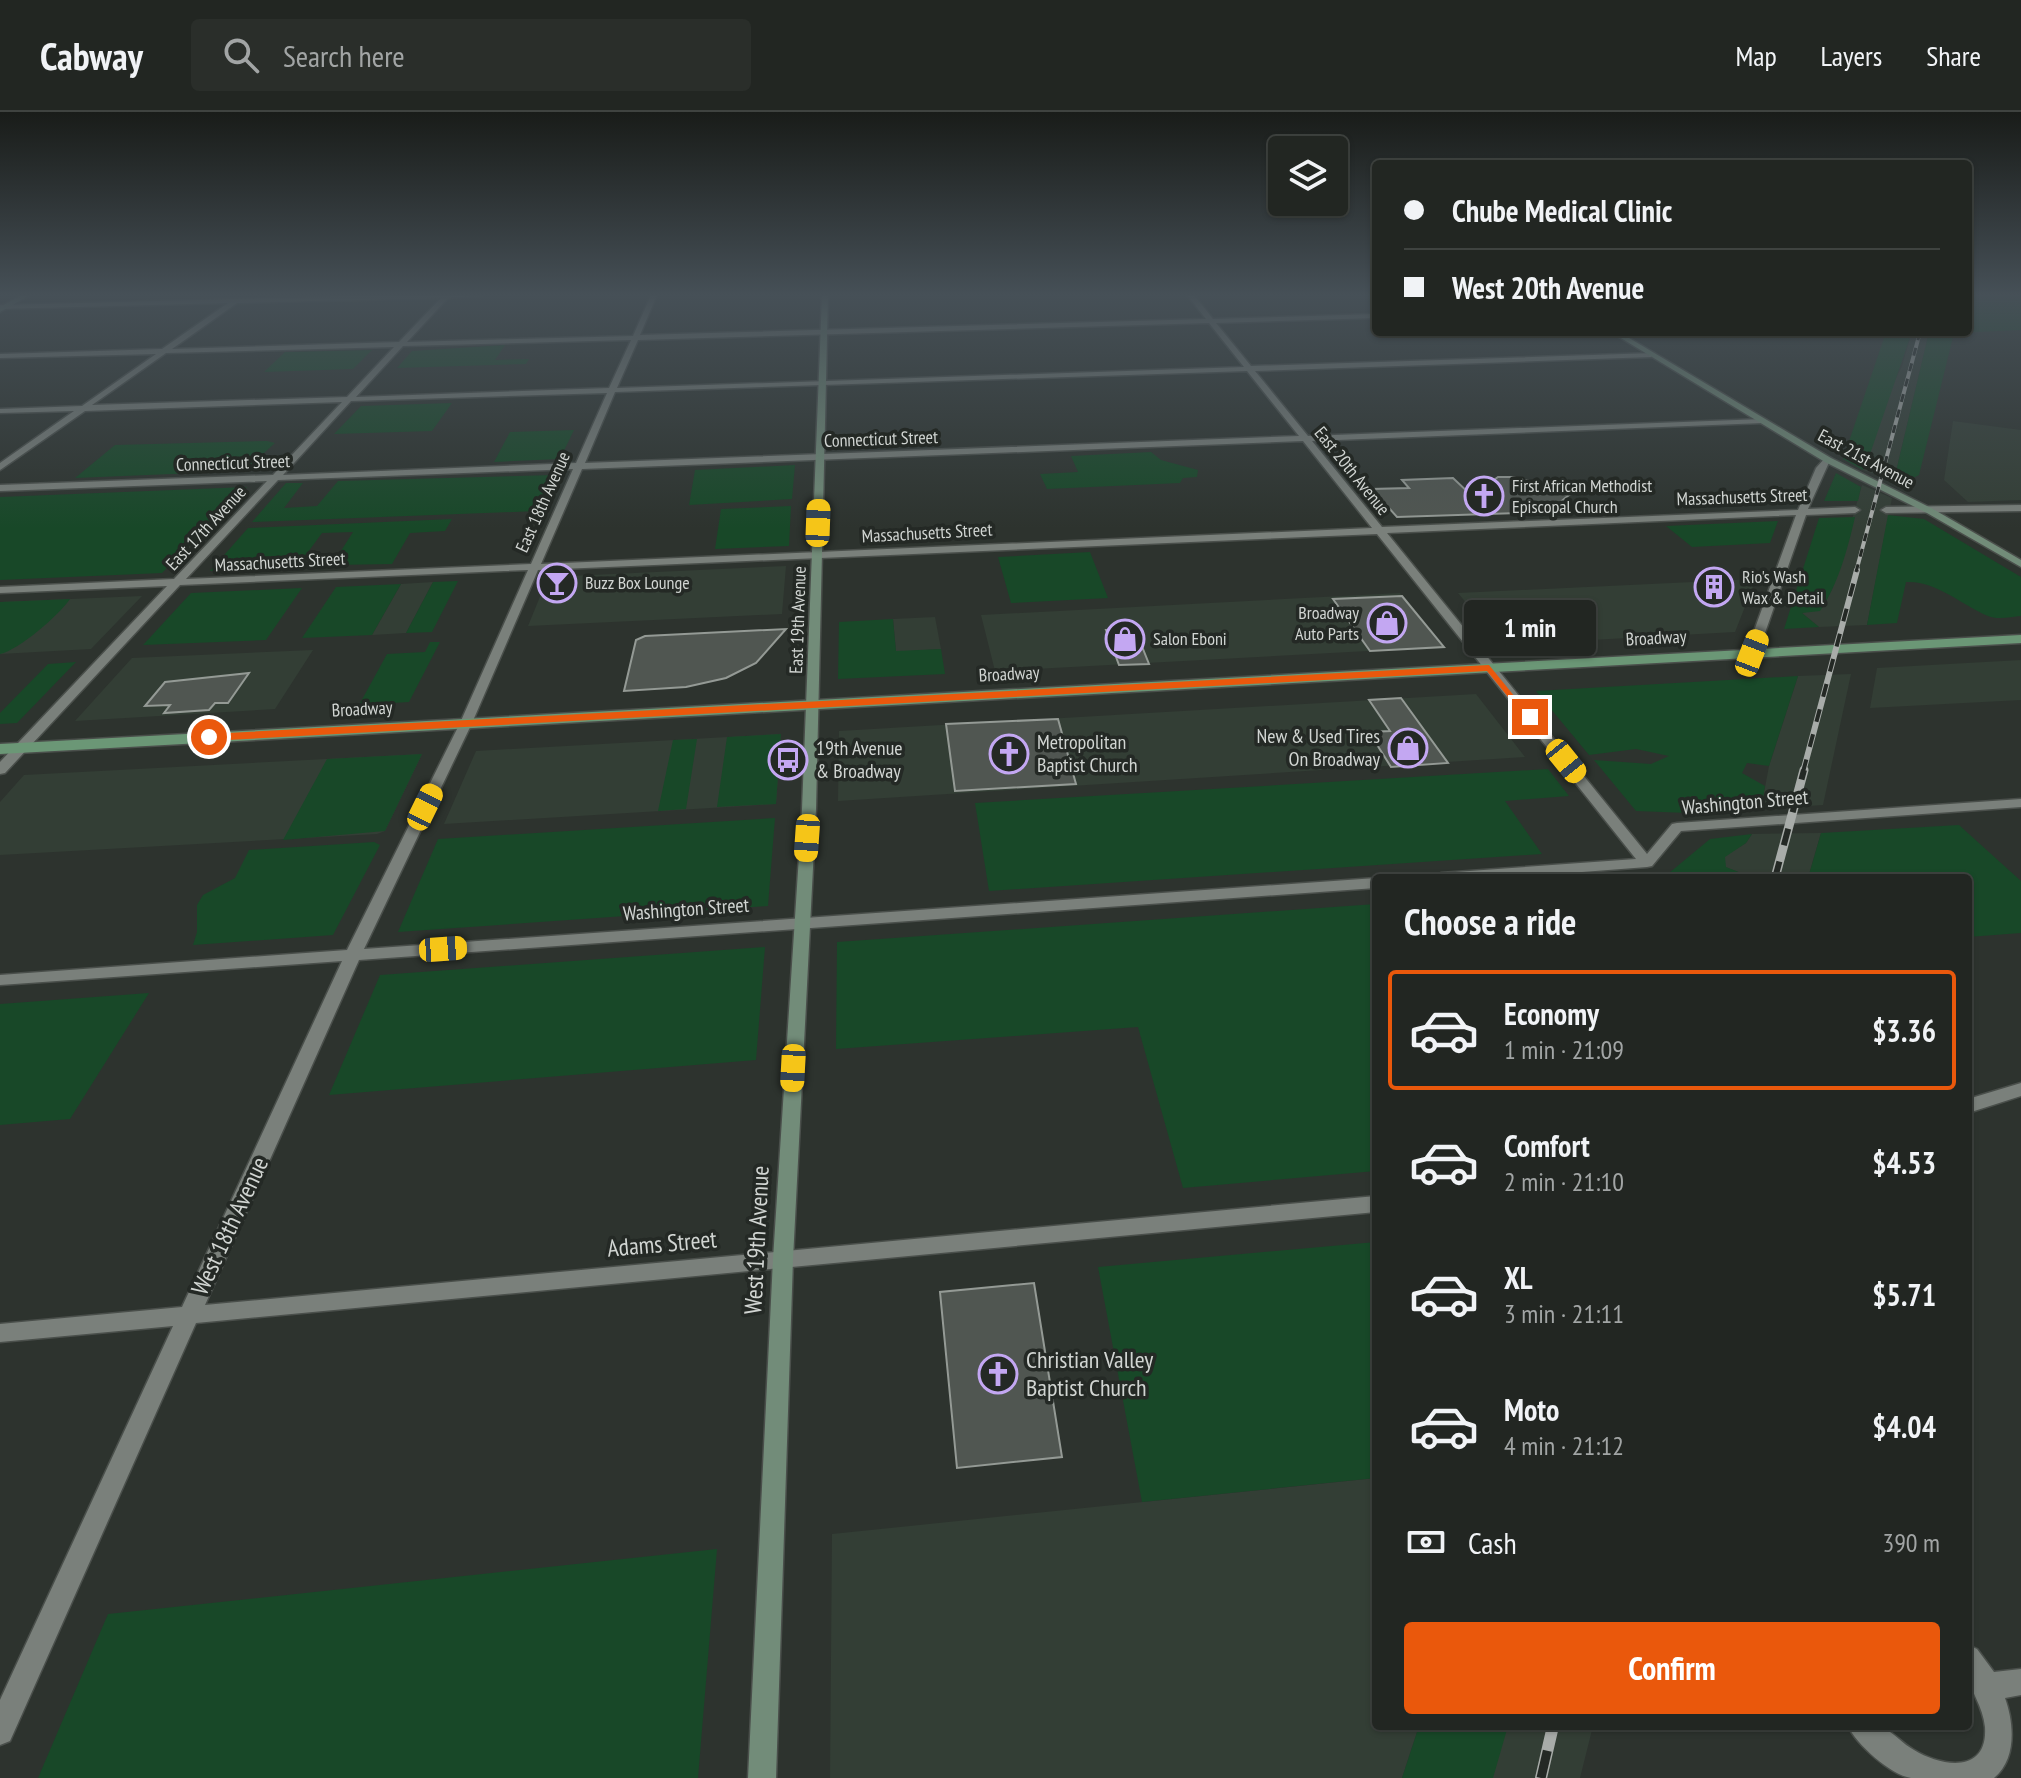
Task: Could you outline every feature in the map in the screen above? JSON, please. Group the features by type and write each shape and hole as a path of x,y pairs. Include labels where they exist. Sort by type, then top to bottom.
{"main road":[{"name":"Broadway","path":"0,749 2021,639"}],"street":[{"path":"0,467 133,373"},
{"name":"East 17th Avenue","path":"0,770 374,373"},
{"name":"East 18th Avenue","path":"466,723 620,373"},
{"name":"East 19th Avenue","path":"812,705 822,373"},
{"path":"0,411 1114,373"},
{"name":"East 20th Avenue","path":"1253,373 1647,863"},
{"name":"East 21st Avenue","path":"1681,373 1828,460 1930,511 2021,564"},
{"name":"Connecticut Street","path":"0,488 1763,421"},
{"path":"1752,653 1803,510 1820,468 1828,460"},
{"path":"1886,510 2021,508"},
{"name":"Massachusetts Street","path":"0,590 1855,510"},
{"name":"West 19th Avenue","path":"762,1778 783,1259 812,705"},
{"name":"West 18th Avenue","path":"0,1731 353,955 466,723"},
{"name":"Washington Street","path":"1647,863 1677,827 2021,803"},
{"path":"1496,874 1647,863"},
{"name":"Washington Street","path":"0,980 1372,883"},
{"path":"1972,1105 2021,1089"},
{"name":"Adams Street","path":"0,1333 1372,1204"},
{"path":"1867,1730 1902,1760 1932,1772 1960,1777 1982,1771 1998,1758 2005,1737 2002,1712 1990,1686 1972,1663"},
{"path":"1990,1686 2021,1682"}],"shaded area":[{"path":"1899,373 1919,373 1894,480 1863,470 1865,465 1858,456"},
{"path":"1953,421 2021,430 2021,500 1968,502 1944,480"},
{"path":"1862,485 1892,498 1867,625 1819,627 1802,613 1823,607 1832,589"},
{"path":"786,566 782,614 528,626 548,577"},
{"path":"1756,579 1735,632 1501,645 1458,593"},
{"path":"433,582 406,633 372,635 401,584"},
{"path":"1400,593 1443,647 995,671 981,615"},
{"path":"142,596 91,649 0,654 0,602"},
{"path":"935,617 941,649 896,652 893,619"},
{"path":"313,650 275,709 75,721 132,658"},
{"path":"2021,660 2021,700 1870,708 1877,668"},
{"path":"1851,674 1823,805 1761,809 1769,766 1798,676"},
{"path":"1476,694 1525,757 838,801 839,731"},
{"path":"781,734 776,804 444,824 476,751"},
{"path":"422,754 385,831 377,834 0,855 0,802 24,775"},
{"path":"1821,833 1809,874 1741,874 1725,867 1725,856 1746,843 1752,834"},
{"path":"1372,1478 1372,1730 1418,1730 1402,1778 830,1778 832,1534"},
{"path":"1506,1730 1592,1730 1580,1778 1491,1778"}],"green space":[{"path":"1872,373 1898,373 1870,454 1859,456 1865,465 1863,470 1843,459"},
{"path":"1919,373 1944,373 1919,475 1907,481 1894,480"},
{"path":"452,403 432,431 334,434 361,406"},
{"path":"574,430 560,459 494,462 510,432"},
{"path":"275,443 244,471 75,478 115,445"},
{"path":"1151,452 1161,460 1198,470 1197,477 1183,478 1180,483 1047,489 1040,474 1078,472 1071,456"},
{"path":"795,465 792,499 689,505 695,470"},
{"path":"1836,473 1861,487 1858,501 1824,501"},
{"path":"554,475 538,511 252,522 286,483 303,483 284,508 317,506 338,481"},
{"path":"247,487 162,573 0,580 0,497"},
{"path":"791,506 789,546 715,549 721,509"},
{"path":"1888,515 1924,519 2021,577 2021,616 1992,617 1938,589 1906,582 1897,623 1867,625"},
{"path":"1855,517 1842,566 1826,601 1820,611 1802,613 1819,627 1784,629 1819,518"},
{"path":"452,519 445,531 410,533 392,564 332,565 353,532 322,533 297,567 210,571 248,528"},
{"path":"1778,521 1770,543 1692,547 1666,526"},
{"path":"1090,552 1108,598 1011,603 998,557"},
{"path":"458,581 432,632 406,633 433,582"},
{"path":"401,584 372,635 302,638 336,587"},
{"path":"302,588 266,640 143,645 191,593"},
{"path":"70,599 38,631 0,654 0,602"},
{"path":"893,619 896,651 941,649 945,674 838,679 839,622"},
{"path":"430,642 440,642 409,702 359,705 387,654 425,652"},
{"path":"76,662 17,723 0,724 0,713 48,664"},
{"path":"1798,676 1769,766 1747,763 1742,773 1765,786 1762,804 1693,808 1688,813 1636,811 1594,760 1651,764 1669,756 1636,749 1589,755 1536,691"},
{"path":"781,734 776,804 717,807 727,737"},
{"path":"697,739 686,809 658,811 673,740"},
{"path":"422,754 385,831 283,840 327,759"},
{"path":"1548,769 1569,796 1505,801 1542,854 989,891 975,803"},
{"path":"775,818 768,906 398,932 438,839"},
{"path":"1959,825 2021,881 2021,933 1972,937 1972,874 1809,874 1821,833"},
{"path":"1752,834 1746,843 1725,857 1726,867 1741,874 1668,874 1710,839"},
{"path":"374,842 380,845 333,935 193,945 197,932 197,905 203,895 235,878 249,850"},
{"path":"1372,904 1372,1171 1183,1188 1138,1027 836,1049 837,942"},
{"path":"765,947 756,1060 329,1095 380,975"},
{"path":"149,993 70,1119 0,1125 0,1004"},
{"path":"1372,1242 1372,1478 1142,1502 1098,1267"},
{"path":"717,1549 698,1778 38,1778 108,1614"},
{"path":"1418,1730 1507,1730 1493,1778 1402,1778"}],"building":[{"name":"First African Methodist Episcopal Church","path":"1498,477 1512,477 1574,491 1548,512 1397,517 1372,489 1409,488 1402,480 1453,478 1472,496"},
{"name":"Broadway Auto Parts","path":"1402,596 1444,647 1370,651 1333,599"},
{"path":"786,629 756,663 726,678 686,687 624,691 636,640 645,636"},
{"name":"Salon Eboni","path":"1135,629 1149,664 1119,665 1106,630"},
{"path":"249,673 228,703 215,703 209,710 164,713 170,705 145,706 165,682"},
{"name":"New & Used Tires On Broadway","path":"1401,698 1448,763 1391,767 1369,732 1390,731 1369,700"},
{"name":"Metropolitan Baptist Church","path":"1058,719 1076,784 955,791 946,724"},
{"name":"Christian Valley Baptist Church","path":"1034,1283 1062,1457 957,1468 940,1292"}],"railway":[{"path":"1856,572 1909,373"},
{"path":"1803,772 1857,570"},
{"path":"1776,874 1804,770"},
{"path":"1541,1778 1552,1730"}],"place":[{"name":"First African Methodist Episcopal Church","path":"1484,496"},
{"name":"Buzz Box Lounge","path":"557,583"},
{"name":"Rio's Wash Wax & Detail","path":"1714,587"},
{"name":"Broadway Auto Parts","path":"1387,623"},
{"name":"Salon Eboni","path":"1125,639"},
{"name":"New & Used Tires On Broadway","path":"1408,748"},
{"name":"Metropolitan Baptist Church","path":"1009,754"},
{"name":"19th Avenue & Broadway","path":"788,760"},
{"name":"Christian Valley Baptist Church","path":"998,1374"}],"route":[{"path":"209,737 1489,668 1530,717"}]}
